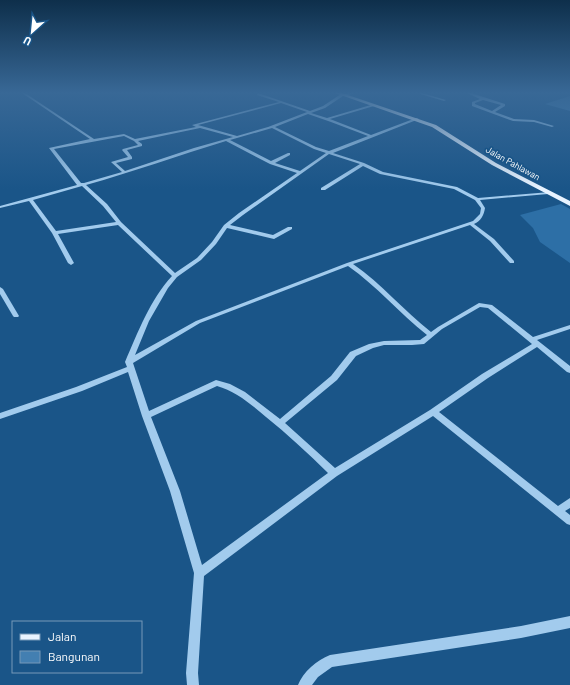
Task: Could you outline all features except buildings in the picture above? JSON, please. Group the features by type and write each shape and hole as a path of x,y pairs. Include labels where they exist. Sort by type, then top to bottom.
{"main road":[{"name":"Jalan Pahlawan","path":"431,125 494,164 570,204"}],"street":[{"path":"71,125 93,140"},
{"path":"195,125 199,128"},
{"path":"0,207 125,173 278,125"},
{"path":"342,125 370,136"},
{"path":"193,685 192,673 199,573 175,492 146,416 130,365 146,321 165,288 175,276 199,259 214,243 226,226 299,172 328,153 401,125"},
{"path":"273,127 304,143 328,153 363,164 390,175 449,186 477,199 548,193"},
{"path":"135,140 199,128 237,137"},
{"path":"125,173 113,162 131,158 124,150 141,145 135,140 124,135 51,148 81,184 105,205 119,223 175,276"},
{"path":"227,140 245,151 271,163 299,172"},
{"path":"271,163 289,154"},
{"path":"323,189 363,164"},
{"path":"30,198 55,233 71,263"},
{"path":"0,416 79,389 130,365 198,322 348,264 471,224 478,220 482,214 483,208 477,199"},
{"path":"55,233 119,223"},
{"path":"471,224 492,240 512,262"},
{"path":"226,226 272,237 278,236 290,228"},
{"path":"348,264 366,276 408,317 431,335"},
{"path":"0,289 16,316"},
{"path":"280,423 334,378 353,354 371,346 384,343 412,344 422,342 476,306 482,304 490,306 570,370"},
{"path":"199,573 334,473 433,412 534,342 570,327"},
{"path":"146,416 219,382 233,388 280,423 334,473"},
{"path":"433,412 570,522"},
{"path":"558,511 570,502"},
{"path":"304,685 314,673 330,661 521,632 570,622"}],"shaded area":[{"path":"561,204 570,209 570,263 540,242 533,228 520,215"}]}
